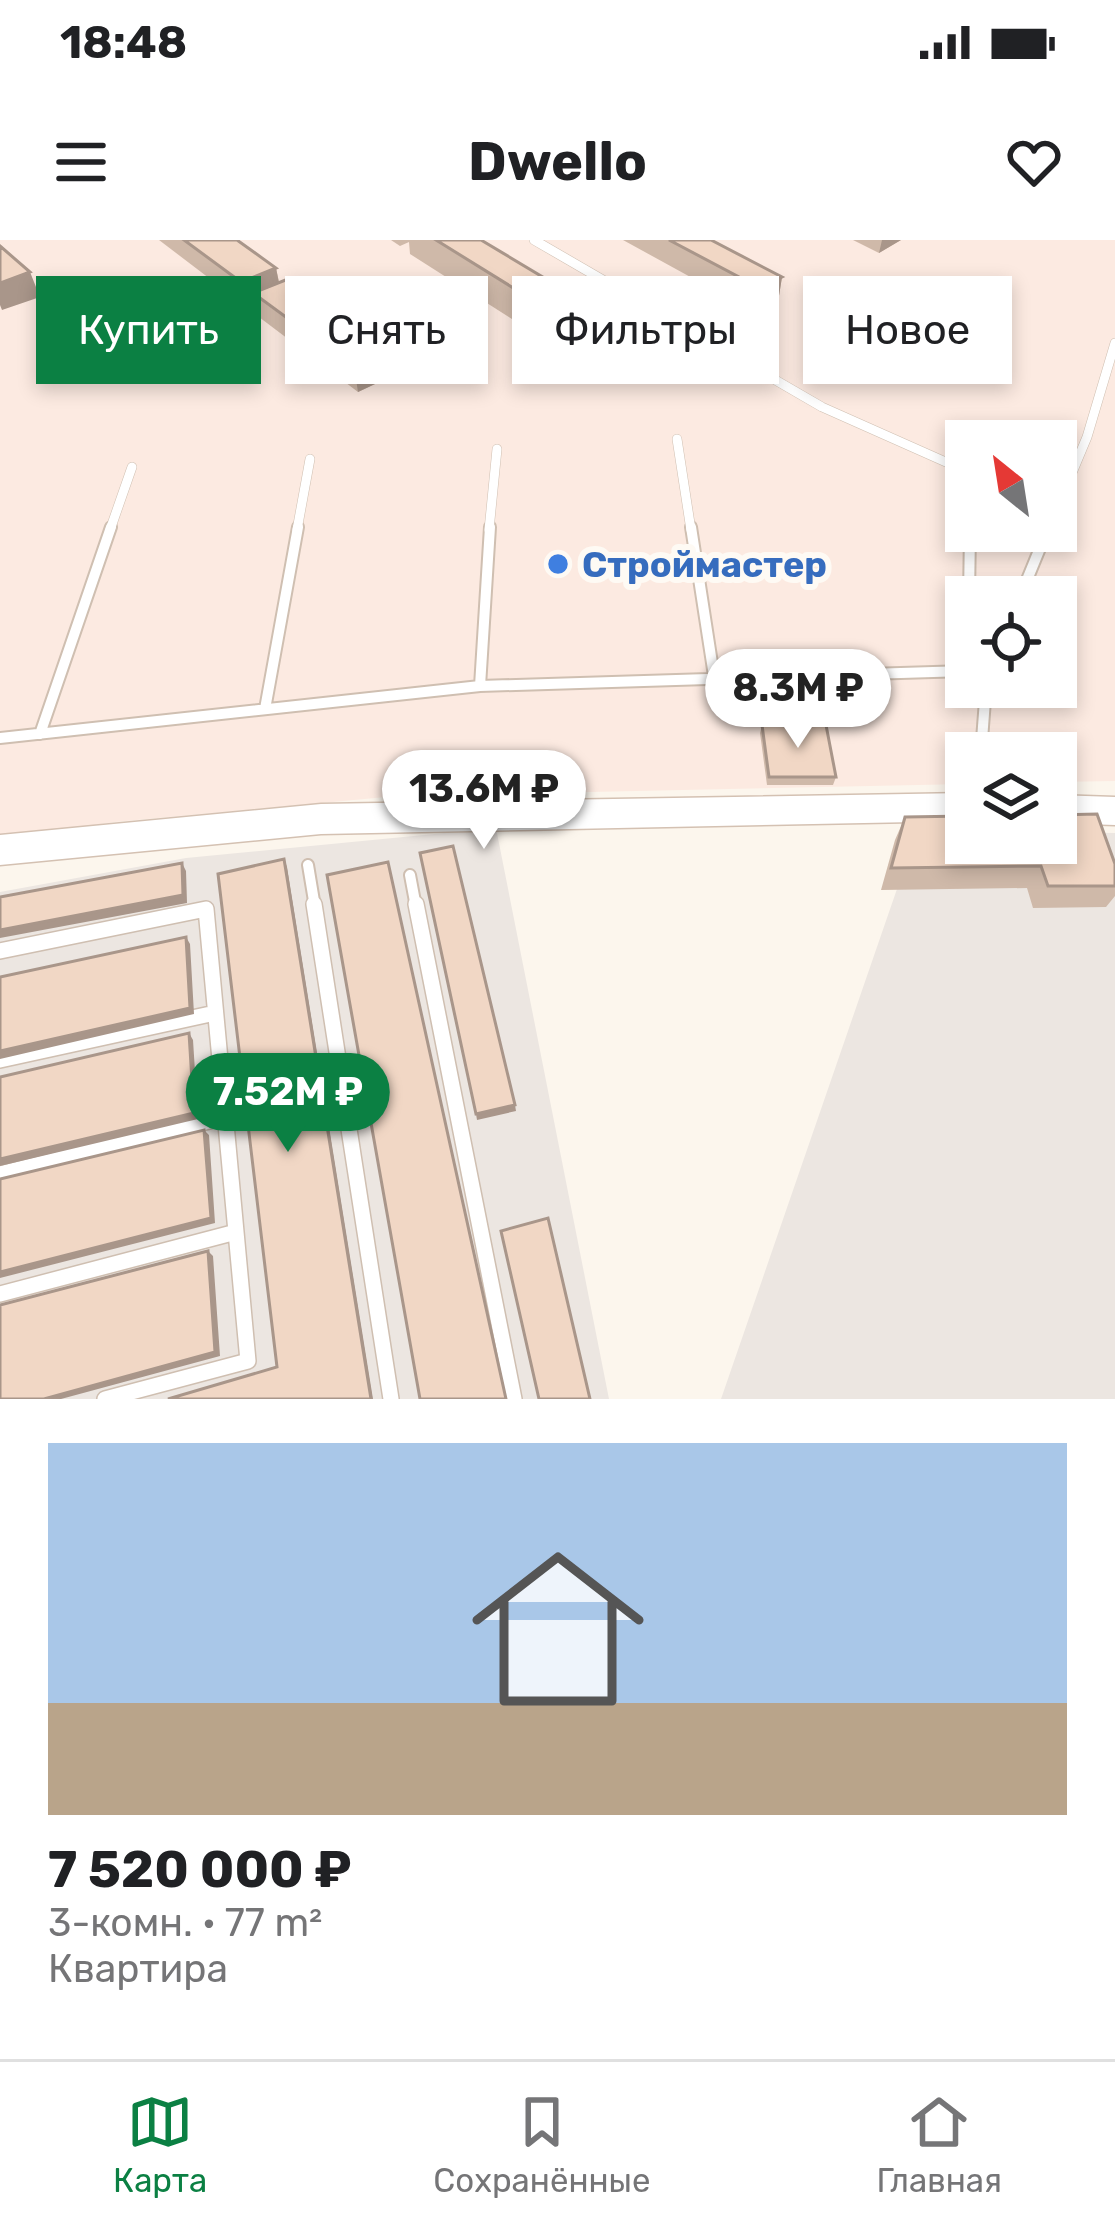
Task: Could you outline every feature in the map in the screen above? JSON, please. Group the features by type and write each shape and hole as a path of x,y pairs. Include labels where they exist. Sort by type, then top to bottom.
{"street":[{"path":"0,850 321,819 945,807"},
{"path":"1077,810 1115,811"}],"lane":[{"path":"534,240 821,407 945,462"},
{"path":"1077,461 1115,343"},
{"path":"676,439 715,676"},
{"path":"480,686 496,449"},
{"path":"265,709 310,459"},
{"path":"40,734 132,467"},
{"path":"0,738 480,686 945,671"},
{"path":"308,865 392,1399"},
{"path":"410,875 514,1399"},
{"path":"0,951 206,909 248,1361 105,1399"},
{"path":"0,1060 215,1013"},
{"path":"0,1174 225,1117"},
{"path":"0,1294 236,1232"}],"shaded area":[{"name":"Строймастер","path":"0,240 1115,240 1115,781 1077,782 1077,732 945,732 945,784 397,796 115,822 0,839"},
{"path":"496,828 609,1399 0,1399 0,892 186,858"},
{"path":"917,831 945,838 945,864 1077,864 1077,832 1115,833 1115,1399 721,1399"}],"building":[{"path":"184,240 237,240 276,268 256,276 233,276"},
{"path":"436,240 481,240 541,276 512,276 512,287"},
{"path":"669,240 711,240 782,277 737,276"},
{"path":"0,246 30,272 0,283"},
{"path":"285,280 285,316 261,299 261,290"},
{"path":"762,725 826,725 836,777 769,777"},
{"path":"1077,814 1097,814 1115,864 1115,886 1048,886 1041,866 891,868 905,817 945,816 945,864 1077,864"},
{"path":"453,846 515,1105 476,1114 420,853"},
{"path":"284,859 371,1399 168,1399 277,1367 218,874"},
{"path":"388,862 506,1399 420,1399 327,875"},
{"path":"182,863 183,895 0,930 0,897"},
{"path":"186,937 190,1008 0,1051 0,977"},
{"path":"189,1033 194,1113 0,1159 0,1077"},
{"path":"204,1130 211,1218 0,1272 0,1179"},
{"path":"548,1218 590,1399 539,1399 501,1231"},
{"path":"208,1251 215,1352 44,1399 0,1399 0,1305"}],"place":[{"name":"Строймастер","path":"558,564"}]}
